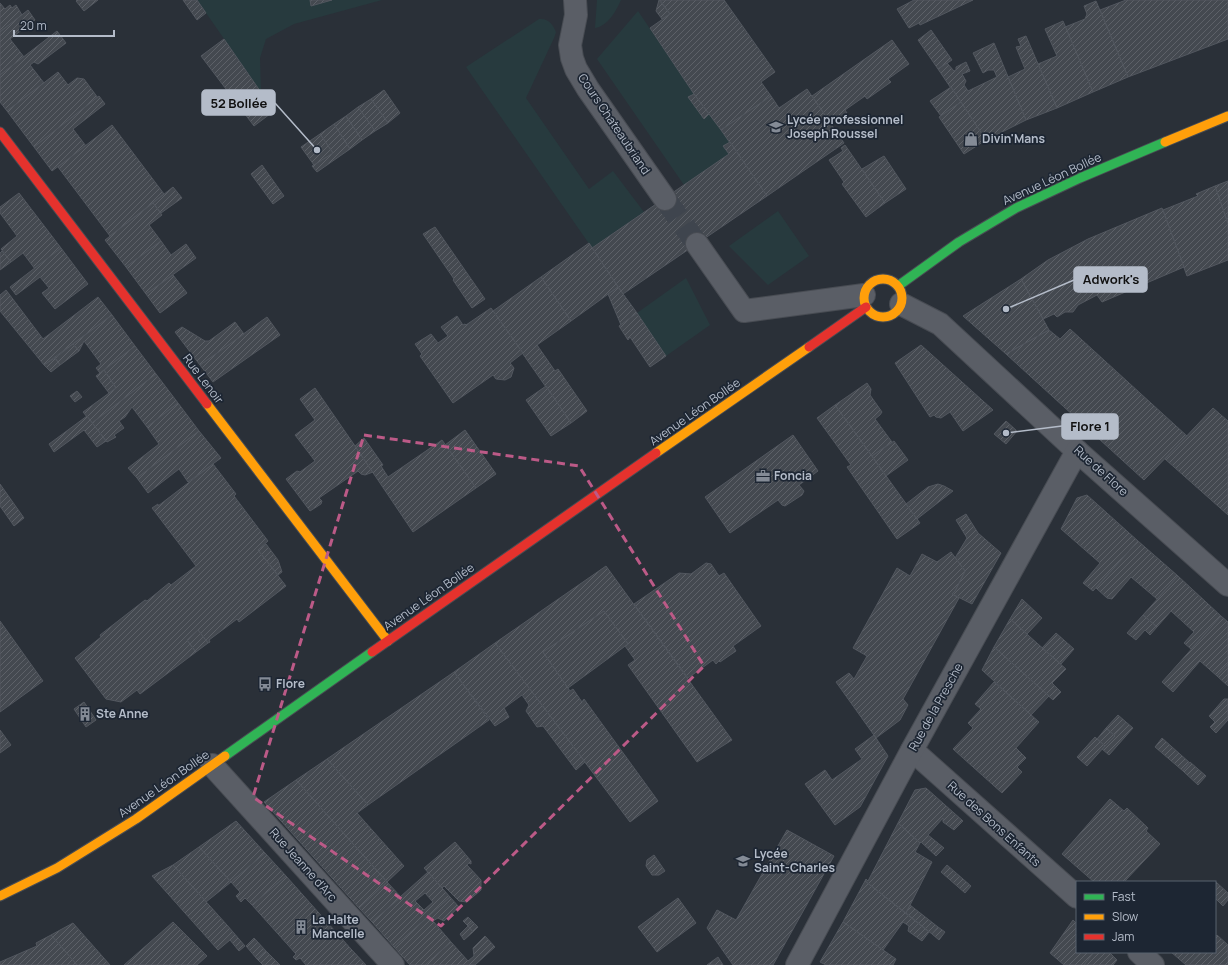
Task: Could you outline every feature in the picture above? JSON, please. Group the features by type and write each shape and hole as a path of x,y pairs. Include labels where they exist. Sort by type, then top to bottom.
{"main road":[{"name":"Avenue Léon Bollée","path":"899,295 893,282 881,279 875,281 866,289 865,301 870,312 875,316 888,317 893,314 899,295 959,242 1016,208 1080,178 1228,116"},
{"name":"Rue Lenoir","path":"0,132 359,605 388,641"},
{"name":"Avenue Léon Bollée","path":"0,896 56,868 136,820 865,301"}],"street":[{"name":"Cours Chateaubriand","path":"575,0 576,15 570,46 576,69 588,89 665,198"},
{"path":"697,244 744,311 865,301"},
{"name":"Rue de Flore","path":"899,295 940,324 1077,451 1228,585"},
{"name":"Rue de la Presche","path":"797,965 912,750 1077,451"},
{"name":"Rue des Bons Enfants","path":"912,750 1076,896"},
{"name":"Rue Jeanne d'Arc","path":"212,765 393,965"},
{"path":"1140,953 1153,965"}],"highlighted area":[{"path":"364,435 579,466 704,666 441,926 253,797"}],"green space":[{"path":"197,0 382,0 294,24 266,39 260,58 261,92"},
{"path":"597,0 621,0 608,21 600,27 595,28"},
{"path":"638,11 694,94 689,97 704,118 709,114 730,142 724,146 729,154 684,185 597,59"},
{"path":"539,19 545,19 550,22 556,32 526,98 589,189 613,171 644,212 592,248 466,67"},
{"path":"778,211 809,256 768,285 729,246"},
{"path":"686,278 710,325 666,356 637,313"}],"building":[{"path":"98,0 84,11 76,1"},
{"path":"183,0 197,0 206,13 197,20"},
{"path":"310,0 332,0 311,6"},
{"path":"659,0 670,14 662,19 656,11"},
{"path":"660,0 724,0 775,72 761,82 771,96 721,130 694,94 650,28 670,14"},
{"path":"914,0 973,0 920,25 919,23 909,28 897,9"},
{"path":"1126,0 1228,0 1228,39 1128,77 1100,10"},
{"path":"1096,1 1128,77 1093,92 1065,27 1085,19 1087,14 1084,6"},
{"path":"0,3 5,9 10,5 12,8 16,5 22,15 0,32"},
{"path":"28,10 35,20 10,39 24,57 0,75 0,32"},
{"path":"1063,21 1093,92 1057,108 1038,64 1057,56 1045,29"},
{"path":"931,30 952,60 938,69 918,40"},
{"path":"57,31 66,43 38,64 34,62 30,65 44,83 7,111 0,102 0,75"},
{"path":"1026,36 1057,108 1026,120 1008,77 1025,69 1016,47 1021,46 1018,39"},
{"path":"224,39 274,111 254,126 201,56"},
{"path":"892,40 909,64 888,79 891,82 867,99 865,96 845,110 847,113 831,124 812,96"},
{"path":"994,43 1026,120 986,140 938,69 947,63 954,71 956,70 956,67 966,62 970,71 962,74 966,81 964,85 968,91 997,77 994,70 988,70 983,73 973,53"},
{"path":"58,72 68,85 77,78 84,79 98,98 34,147 7,111"},
{"path":"951,87 961,102 941,116 930,101"},
{"path":"807,89 844,143 767,196 721,130 771,96 779,108"},
{"path":"384,90 400,113 388,123 371,99"},
{"path":"694,94 709,114 704,119 688,97"},
{"path":"99,96 105,104 73,129 86,146 52,171 34,147"},
{"path":"371,99 388,123 375,131 358,107"},
{"path":"961,102 986,140 964,154 939,117"},
{"path":"358,107 375,131 362,140 346,116"},
{"path":"346,116 362,140 350,149 334,124"},
{"path":"334,124 350,149 317,172 312,166 333,153 320,134"},
{"path":"112,125 164,194 110,236 58,167"},
{"path":"320,134 333,153 314,165 301,147"},
{"path":"730,142 767,196 623,294 592,248 729,154 723,146"},
{"name":"Lycée professionnel Joseph Roussel","path":"845,145 885,203 866,217 842,184 844,182 829,160 843,151 841,148"},
{"path":"884,156 906,189 885,203 862,169"},
{"path":"262,165 284,196 273,204 251,174"},
{"path":"1228,181 1228,224 1215,186"},
{"path":"1215,186 1228,224 1228,260 1187,276 1163,210 1198,196 1196,194"},
{"path":"173,187 182,198 161,213 153,203"},
{"path":"19,193 61,248 35,269 23,253 11,262 1,249 17,236 0,213 0,207"},
{"path":"153,203 162,215 149,225 161,241 126,267 105,240"},
{"path":"1162,208 1184,267 1102,302 1097,295 1078,305 1073,312 1065,312 1057,317 1054,314 1043,319 1021,279 1048,260 1088,239"},
{"path":"435,227 485,299 472,308 423,234"},
{"path":"161,241 171,255 186,244 196,258 146,294 126,267"},
{"path":"589,243 618,287 571,321 541,277"},
{"path":"61,248 88,284 55,309 42,293 49,288 40,277 16,295 10,287"},
{"path":"2,251 11,262 0,270 0,253"},
{"path":"173,275 187,293 160,313 146,294"},
{"path":"541,277 571,321 537,345 555,371 558,369 587,411 571,423 493,311"},
{"path":"1021,279 1049,330 1006,354 963,316"},
{"path":"618,287 637,313 621,325 608,294"},
{"path":"6,290 43,339 98,297 112,315 44,365 0,311 0,295"},
{"path":"491,308 523,353 510,363 514,368 511,377 505,380 496,379 493,375 453,403 420,356 422,354 415,344 431,334 438,343 448,336 441,327 457,316 463,325 466,325"},
{"path":"637,313 666,356 650,367 630,337 628,340 619,326"},
{"path":"112,315 135,346 100,373 96,368 101,364 84,341 79,351 73,344"},
{"path":"267,317 280,335 213,382 200,365"},
{"path":"235,322 244,334 200,365 175,332 182,327 205,341 209,341"},
{"path":"1070,329 1187,436 1144,480 1006,354 1049,330 1060,339"},
{"path":"73,344 79,351 60,365 55,358"},
{"path":"921,345 993,410 963,431 950,412 941,418 934,415 930,417 895,363"},
{"path":"135,346 156,374 92,423 83,412 116,388 104,370"},
{"path":"55,358 60,365 51,372 44,365"},
{"path":"104,370 116,388 109,393 96,376"},
{"path":"156,374 178,403 147,427 132,407 125,417 119,421 124,428 114,435 116,437 107,442 92,423"},
{"path":"867,383 871,389 870,395 882,412 875,419 892,442 872,456 835,405"},
{"path":"546,386 571,423 551,436 526,400"},
{"path":"315,388 373,472 365,475 358,471 319,498 322,501 321,504 310,511 286,479 297,471 300,472 315,461 295,435 315,420 300,399"},
{"path":"77,391 82,397 75,402 70,396"},
{"path":"178,403 199,431 137,478 128,468 159,444 147,427"},
{"path":"835,405 920,523 897,539 847,467 851,465 817,418"},
{"path":"1213,408 1228,421 1228,515 1165,459"},
{"path":"87,416 106,441 97,447 84,430 54,452 49,444"},
{"path":"1006,421 1017,431 1006,444 994,434"},
{"path":"465,430 496,474 476,488 445,445"},
{"path":"199,431 221,458 188,482 179,469 148,493 137,478"},
{"path":"793,435 818,471 799,485 804,491 802,495 785,506 778,500 730,533 705,497"},
{"path":"364,438 383,465 381,466 388,477 442,440 476,488 413,532 355,446"},
{"path":"894,441 908,460 886,476 872,456"},
{"path":"213,464 236,494 234,496 268,541 258,550 286,586 239,622 237,619 209,640 210,642 208,643 198,630 187,640 196,652 140,694 137,690 121,702 106,699 75,658 101,637 100,635 145,600 147,601 169,583 171,585 196,566 152,508 158,504 158,506"},
{"path":"0,484 24,518 14,526 0,506"},
{"path":"938,484 953,491 917,519 906,504 928,487"},
{"path":"1087,495 1138,541 1093,591 1083,583 1100,563 1061,529 1077,498"},
{"path":"966,514 978,533 1001,553 972,604 952,594 965,571 955,558 967,538 956,520"},
{"path":"1138,541 1178,576 1157,599 1131,577 1112,599 1107,598 1096,588"},
{"path":"266,544 278,560 282,572 278,575 258,550"},
{"path":"951,552 965,571 952,594 959,598 903,699 908,705 900,720 876,738 841,689 854,679 867,656 853,648 897,568 910,576 922,554 937,562"},
{"path":"706,563 711,564 719,576 724,573 761,626 733,646 736,651 716,664 713,660 688,678 634,604 679,573 691,574"},
{"path":"606,566 732,740 697,762 628,665 635,660 625,646 628,644 604,611 543,652 570,691 573,689 582,702 584,699 658,801 630,822 495,643"},
{"path":"1178,576 1221,616 1191,649 1184,643 1194,632 1171,611 1157,627 1143,615"},
{"path":"1022,599 1042,618 1027,634 1010,619"},
{"path":"604,611 628,644 568,688 543,652"},
{"path":"1143,615 1157,627 1150,635 1145,630 1136,640 1127,633"},
{"path":"1221,616 1228,622 1228,664 1217,676 1200,661 1173,692 1162,682"},
{"path":"1010,619 1066,669 1052,683 1061,692 1053,700 994,647"},
{"path":"0,621 43,681 0,712"},
{"path":"198,630 208,643 196,652 187,640"},
{"path":"1056,633 1074,649 1061,664 1042,648"},
{"path":"495,643 585,762 576,770 543,726 537,727 526,711 529,705 522,695 504,708 509,717 495,726 454,672"},
{"path":"994,647 1049,696 1031,715 982,670"},
{"path":"1228,664 1228,686 1217,676"},
{"path":"454,672 489,720 368,805 327,759"},
{"path":"849,673 854,679 841,689 836,682"},
{"path":"994,682 1039,722 1016,748 1026,758 1017,767 1022,772 1002,793 953,749 973,728 968,723 981,709 975,704"},
{"path":"1224,699 1228,699 1228,720 1216,733 1210,727 1215,722 1209,716"},
{"name":"Ste Anne","path":"84,702 96,720 86,727 74,709"},
{"path":"1118,715 1126,722 1115,736 1106,728"},
{"path":"1126,722 1133,728 1109,755 1102,749"},
{"path":"1106,728 1115,736 1105,746 1097,739"},
{"path":"0,730 11,745 0,753"},
{"path":"874,735 888,756 860,807 835,825 805,784 825,770 832,780 862,759 855,749"},
{"path":"1095,737 1105,746 1087,766 1077,757"},
{"path":"1162,738 1190,763 1183,771 1155,747"},
{"path":"327,759 368,805 357,813 404,866 387,882 296,780"},
{"path":"1190,762 1206,776 1198,785 1183,771"},
{"path":"296,780 387,882 359,908 264,802"},
{"path":"926,788 963,821 954,830 943,822 943,818 928,835 944,848 936,856 898,823 915,790"},
{"path":"1110,799 1124,811 1127,808 1148,828 1146,831 1160,844 1125,881 1093,881 1062,854"},
{"path":"236,821 265,853 231,882 199,847"},
{"path":"898,823 920,843 915,852 932,862 906,913 865,881 866,879 868,881"},
{"path":"787,830 834,856 773,965 733,965 707,928 717,910 736,920"},
{"path":"455,842 471,861 471,864 469,863 467,865 481,880 481,890 467,902 459,901 444,886 442,888 424,868"},
{"path":"199,847 231,882 206,902 173,865"},
{"path":"265,853 286,876 252,905 245,898 241,902 236,896 240,892 231,882"},
{"path":"654,855 665,871 659,875 652,875 646,866 647,860"},
{"path":"173,865 245,946 239,951 230,940 218,950 152,876"},
{"path":"947,865 971,886 965,893 941,872"},
{"path":"428,872 450,897 394,947 372,922","holes":["425,893 433,902 424,910 415,901"]},
{"name":"La Halte Mancelle","path":"286,876 366,965 306,965 300,958 296,960 293,957 296,954 252,905"},
{"path":"865,881 929,932 922,941 908,931 909,926 903,922 883,950 843,922"},
{"path":"387,882 401,897 372,922 359,908"},
{"path":"1216,882 1228,893 1228,900 1223,906 1216,899"},
{"path":"450,897 459,907 444,921 438,918 433,921 451,942 425,965 410,965 394,947"},
{"path":"678,898 696,923 657,952 638,927"},
{"path":"910,905 938,927 932,934 906,913"},
{"path":"468,917 473,922 468,926 463,921"},
{"path":"1073,920 1076,923 1076,953 1093,953 1084,965 1064,965 1050,953"},
{"path":"173,922 207,956 197,965 124,965"},
{"path":"473,922 478,927 473,932 468,926"},
{"path":"843,922 896,959 893,965 826,965 820,962"},
{"path":"73,923 110,965 77,965 51,935"},
{"path":"468,926 473,932 464,940 460,934"},
{"path":"938,927 945,932 939,940 932,934"},
{"path":"51,935 77,965 0,965 0,962 37,946 36,943"},
{"path":"1217,935 1228,945 1228,965 1189,965 1200,953 1216,953"},
{"path":"485,936 495,947 475,965 425,965 451,942 468,961 474,956 473,948"},
{"path":"254,938 266,951 257,959 246,946"},
{"path":"266,951 280,965 263,965 257,959"},
{"path":"1093,953 1110,953 1117,960 1113,965 1084,965"},
{"path":"1172,953 1200,953 1189,965 1186,965"},
{"path":"718,957 723,965 707,965"}],"tunnel":[{"path":"665,199 697,244"}],"traffic: fast":[{"path":"898,286 959,242 1016,208 1080,178 1165,142"},
{"path":"225,756 372,652"}],"traffic: slow":[{"path":"1165,142 1228,116"},
{"path":"879,279 887,279 894,282 899,287 902,298 899,309 894,314 887,317 879,317 872,314 867,309 864,302 864,294 867,287 872,282 879,279"},
{"path":"656,453 809,347"},
{"path":"207,404 388,641"},
{"path":"0,896 57,868 136,819 225,756"}],"traffic: jam":[{"path":"0,132 207,404"},
{"path":"809,347 866,307"},
{"path":"372,652 656,453"}],"place":[{"name":"Lycée professionnel Joseph Roussel","path":"776,127"},
{"name":"Divin'Mans","path":"971,139"},
{"name":"52 Bollée","path":"317,150"},
{"name":"Adwork's","path":"1006,309"},
{"name":"Flore 1","path":"1006,433"},
{"name":"Foncia","path":"763,476"},
{"name":"Flore","path":"265,684"},
{"name":"Ste Anne","path":"85,714"},
{"name":"Lycée Saint-Charles","path":"743,861"},
{"name":"La Halte Mancelle","path":"301,927"}]}
